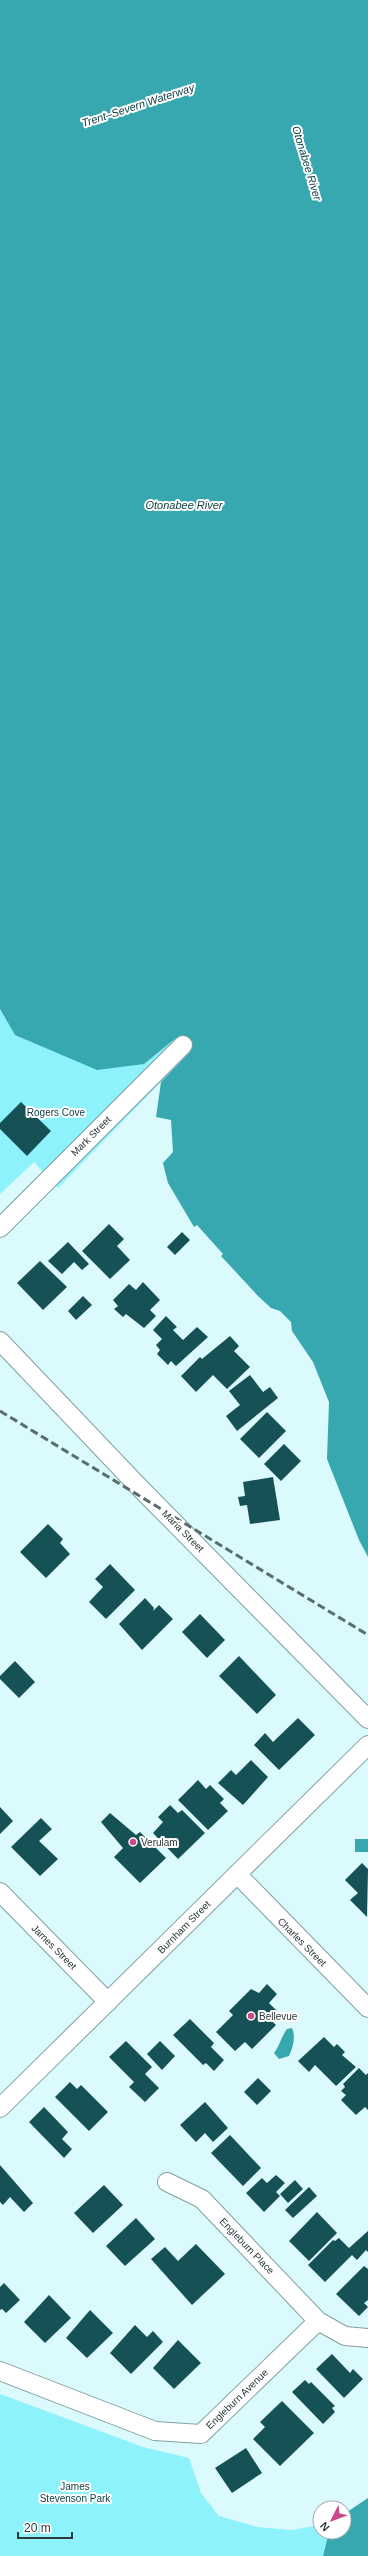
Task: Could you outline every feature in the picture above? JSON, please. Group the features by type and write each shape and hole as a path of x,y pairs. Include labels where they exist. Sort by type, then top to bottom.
{"street":[{"name":"Mark Street","path":"0,1228 183,1045"},
{"name":"Maria Street","path":"0,1341 140,1488 368,1719"},
{"name":"Burnham Street","path":"0,2108 368,1745"},
{"name":"Charles Street","path":"237,1874 368,2008"},
{"name":"James Street","path":"0,1892 108,2002"},
{"name":"Engleburn Place","path":"167,2182 202,2199 318,2321"},
{"path":"318,2321 346,2336 368,2338"},
{"name":"Engleburn Avenue","path":"0,2371 155,2431 201,2434 318,2321"}],"green space":[{"name":"Rogers Cove","path":"0,1009 15,1035 144,1064 176,1038 190,1052 58,1188 34,1162 0,1194"},
{"name":"James Stevenson Park","path":"0,2394 143,2447 189,2458 201,2493 219,2516 257,2527 292,2530 312,2526 312,2540 327,2540 323,2556 0,2556"}],"water":[{"name":"Otonabee River","path":"0,0 368,0 368,1557 359,1540 327,1459 329,1402 313,1362 292,1331 291,1322 280,1311 271,1308 258,1296 221,1256 223,1254 197,1225 194,1227 168,1183 163,1163 173,1152 171,1120 156,1117 161,1082 190,1052 176,1038 144,1064 97,1070 15,1035 0,1009"},
{"path":"355,1839 368,1839 368,1852 355,1852"},
{"path":"292,2028 294,2038 289,2056 279,2059 274,2053 287,2029"},
{"path":"368,2498 368,2556 323,2556 327,2540 352,2540 352,2509"}],"building":[{"path":"21,1102 51,1131 27,1156 0,1129 0,1123"},
{"path":"109,1224 124,1239 117,1246 130,1260 110,1279 82,1251"},
{"path":"182,1232 190,1240 175,1255 167,1247"},
{"path":"68,1242 89,1264 82,1270 74,1262 62,1274 48,1261"},
{"path":"40,1261 67,1287 43,1310 17,1283"},
{"path":"143,1282 160,1300 150,1310 156,1316 144,1328 126,1314 123,1317 114,1309 118,1306 113,1300 129,1284 136,1290"},
{"path":"83,1296 92,1305 76,1320 68,1311"},
{"path":"166,1316 177,1327 173,1330 183,1340 197,1327 208,1337 176,1366 171,1361 168,1365 157,1354 160,1350 156,1345 162,1339 153,1330"},
{"path":"230,1336 239,1346 234,1351 250,1367 227,1389 213,1375 196,1392 181,1376 200,1357 202,1359"},
{"path":"250,1375 263,1392 270,1387 278,1398 237,1431 226,1416 240,1405 229,1391"},
{"path":"267,1412 286,1431 259,1458 240,1439"},
{"path":"284,1444 301,1461 281,1481 264,1464"},
{"path":"273,1477 280,1520 250,1524 247,1505 240,1506 238,1497 245,1496 243,1482"},
{"path":"48,1524 63,1539 60,1543 70,1554 46,1578 20,1552"},
{"path":"110,1564 135,1590 106,1619 89,1602 103,1587 95,1579"},
{"path":"145,1598 154,1608 153,1611 159,1605 173,1619 142,1650 119,1624"},
{"path":"200,1614 225,1640 207,1658 182,1632"},
{"path":"239,1656 276,1695 257,1714 219,1676"},
{"path":"15,1661 35,1682 19,1698 0,1679 0,1676"},
{"path":"298,1718 315,1735 279,1770 254,1745 265,1733 273,1742"},
{"path":"251,1760 268,1777 243,1805 218,1783 231,1770 236,1775"},
{"path":"198,1780 206,1789 210,1785 224,1799 220,1803 228,1811 208,1830 178,1800"},
{"path":"170,1805 178,1813 182,1810 205,1833 178,1859 153,1833 163,1822 158,1817"},
{"path":"0,1807 13,1821 0,1834"},
{"name":"Verulam","path":"110,1813 136,1835 140,1832 166,1858 140,1883 114,1857 123,1848 101,1822"},
{"path":"41,1818 52,1829 39,1841 58,1859 40,1876 11,1847"},
{"path":"362,1863 368,1869 367,1917 350,1900 358,1893 345,1880"},
{"name":"Bellevue","path":"267,1984 277,1994 269,2003 277,2011 269,2018 276,2025 252,2049 245,2042 235,2051 216,2032 233,2015 229,2011 251,1989 259,1993"},
{"path":"190,2019 214,2043 211,2047 224,2060 214,2071 206,2063 203,2065 173,2035"},
{"path":"324,2037 334,2047 337,2044 345,2052 342,2055 356,2067 336,2086 315,2065 309,2072 298,2061"},
{"path":"126,2041 152,2067 145,2074 159,2088 145,2102 129,2087 134,2082 109,2057"},
{"path":"160,2041 175,2056 162,2070 147,2054"},
{"path":"359,2068 366,2075 368,2073 368,2110 365,2107 356,2115 341,2100 346,2095 341,2091 345,2087 343,2084"},
{"path":"258,2078 271,2091 257,2105 244,2092"},
{"path":"70,2082 77,2089 81,2085 108,2112 89,2131 55,2097"},
{"path":"205,2102 228,2128 213,2142 205,2133 196,2142 180,2125"},
{"path":"44,2107 68,2132 62,2139 72,2149 64,2158 29,2122"},
{"path":"230,2135 261,2168 243,2186 211,2153"},
{"path":"0,2165 33,2203 24,2212 10,2197 3,2205 0,2202"},
{"path":"276,2175 285,2183 276,2192 280,2196 264,2212 246,2193 262,2178 267,2183"},
{"path":"295,2180 303,2189 288,2203 280,2194"},
{"path":"104,2185 123,2205 93,2233 74,2213"},
{"path":"309,2187 317,2196 293,2218 285,2210"},
{"path":"317,2212 337,2233 309,2261 289,2241"},
{"path":"136,2218 155,2239 125,2266 106,2246"},
{"path":"368,2231 368,2252 366,2250 357,2260 352,2255 325,2282 308,2265 333,2240 335,2241 339,2238 349,2248"},
{"path":"196,2244 225,2274 192,2305 151,2259 165,2247 178,2261"},
{"path":"364,2266 368,2269 368,2300 364,2303 368,2307 359,2316 336,2294"},
{"path":"4,2283 20,2300 6,2313 2,2309 0,2310 0,2287"},
{"path":"49,2295 71,2318 45,2343 24,2322"},
{"path":"90,2310 113,2333 87,2358 66,2338"},
{"path":"135,2325 147,2337 153,2331 163,2342 131,2374 110,2353"},
{"path":"178,2340 201,2363 174,2389 153,2368"},
{"path":"332,2354 350,2373 353,2369 363,2379 344,2398 316,2369"},
{"path":"305,2380 309,2384 311,2382 335,2406 332,2408 335,2412 323,2424 292,2392"},
{"path":"282,2401 314,2433 280,2466 253,2439 265,2427 260,2422"},
{"path":"246,2448 262,2473 232,2493 215,2468"}],"railway":[{"path":"0,1411 368,1635"}],"place":[{"name":"Verulam","path":"133,1842"},
{"name":"Bellevue","path":"251,2016"}],"water label":[{"name":"Trent–Severn Waterway","path":"138,105"}]}
